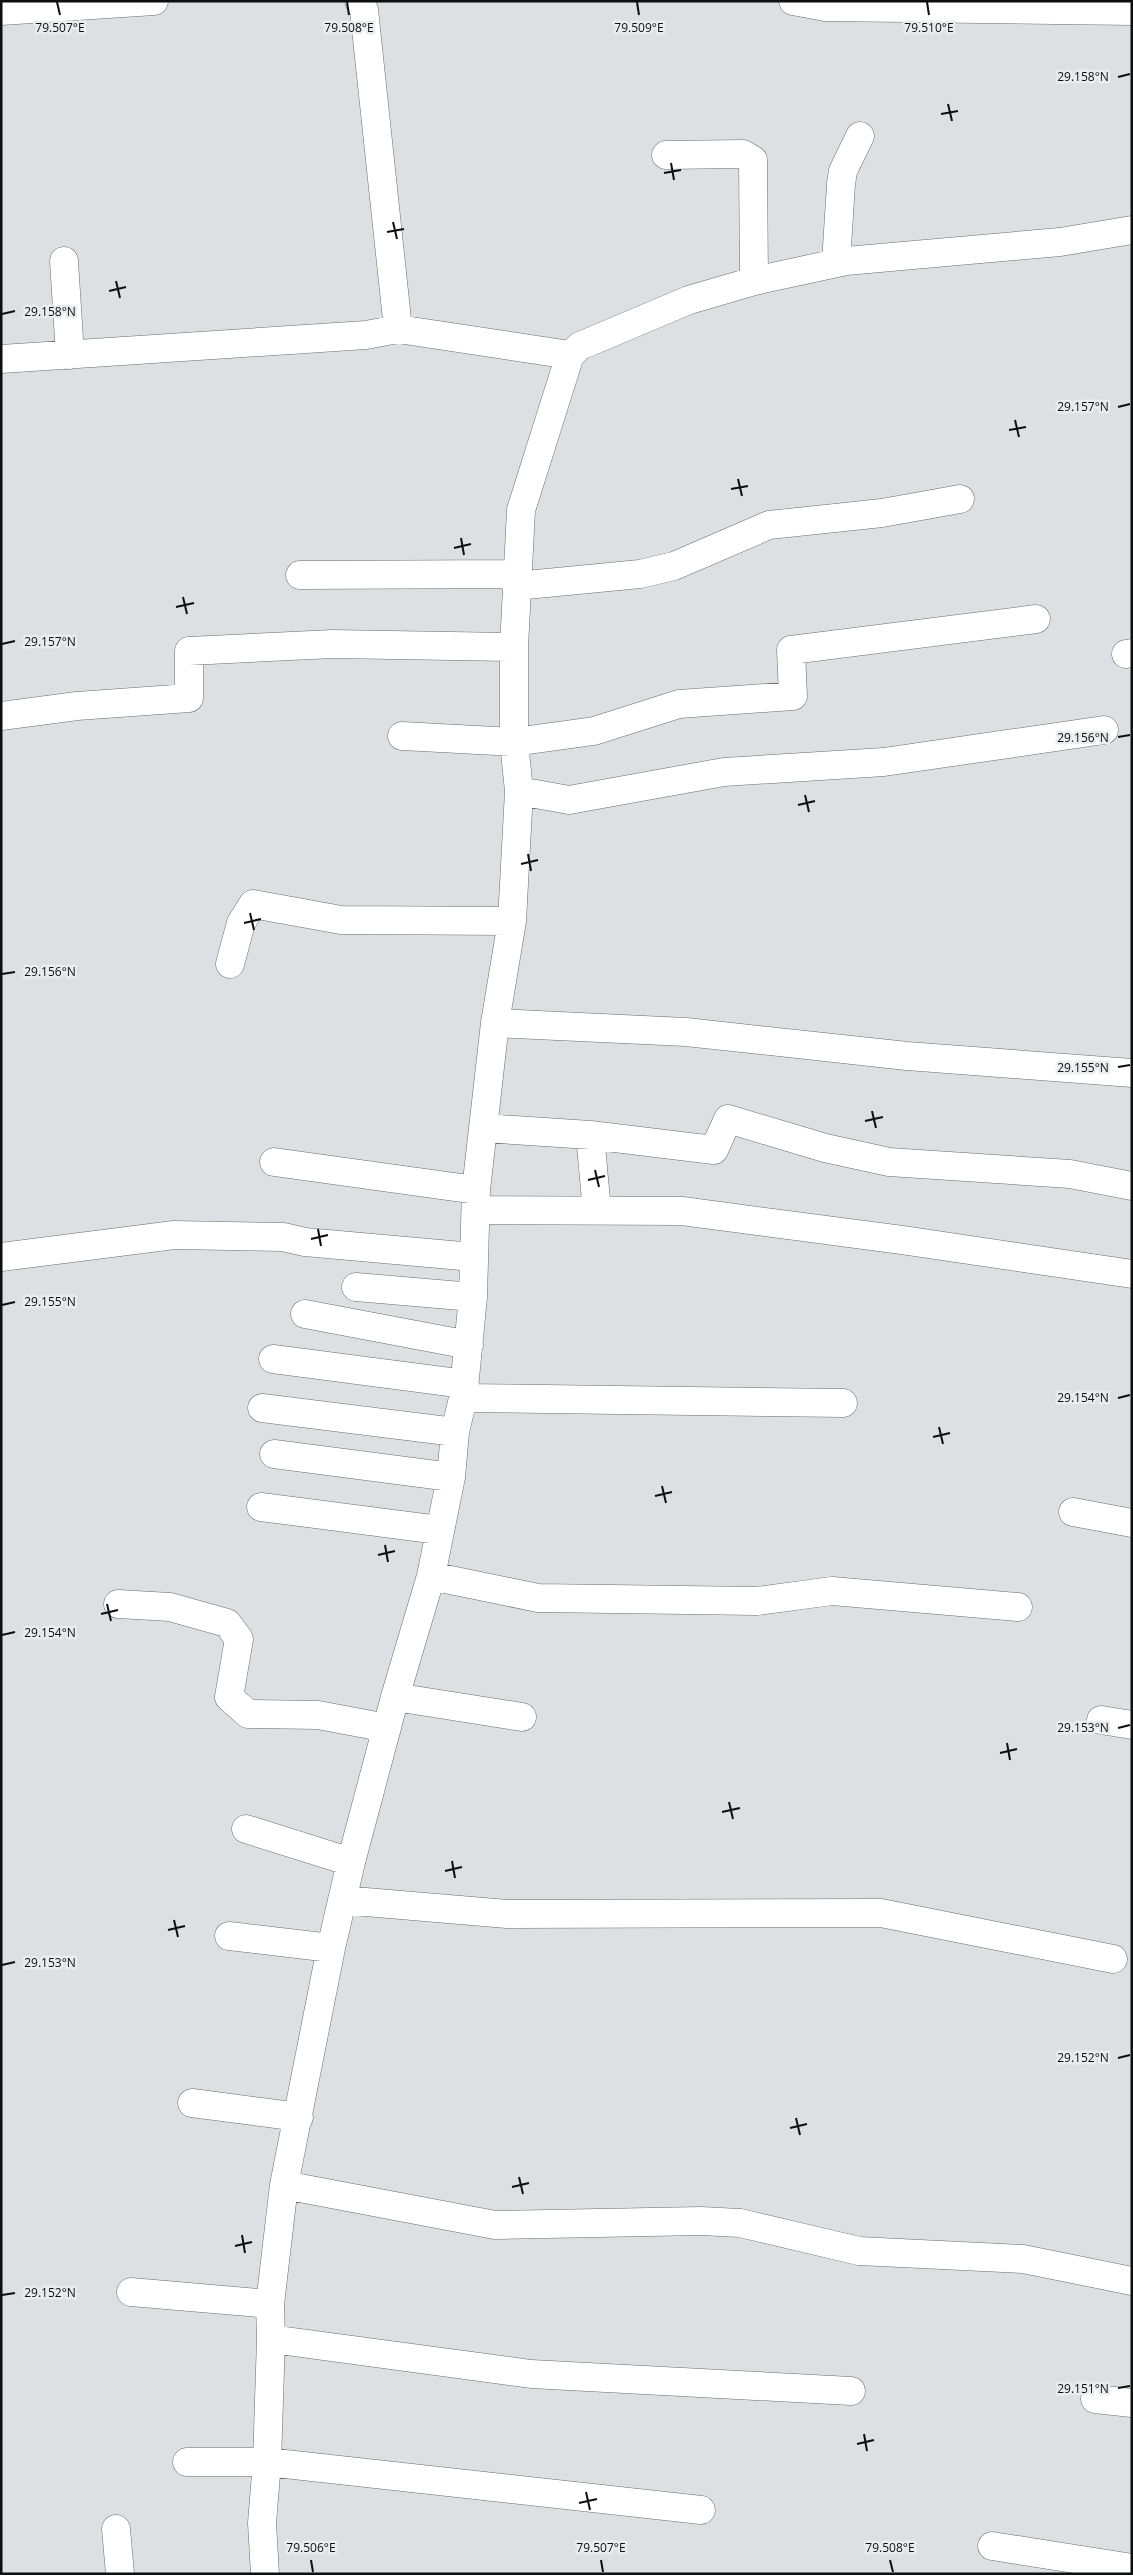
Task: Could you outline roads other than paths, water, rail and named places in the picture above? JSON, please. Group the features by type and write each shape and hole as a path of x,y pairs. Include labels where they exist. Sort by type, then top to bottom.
{"street":[{"path":"1,11 154,1"},
{"path":"359,1 364,10 398,328"},
{"path":"793,1 825,8 1132,11"},
{"path":"836,263 841,184 844,171 860,136"},
{"path":"666,155 743,154 753,160 754,281"},
{"path":"265,2574 262,2523 267,2462 271,2338 270,2304 284,2185 331,1948 351,1862 394,1697 431,1576 451,1477 455,1432 464,1391 473,1297 476,1200 483,1128 495,1023 512,921 519,791 514,742 514,647 521,510 570,355 580,346 689,300 754,281 836,263 1060,242 1132,230"},
{"path":"64,261 70,355"},
{"path":"1,359 366,335 398,328 570,355"},
{"path":"300,575 516,580 640,574 674,566 769,526 882,513 960,499"},
{"path":"402,736 514,742 594,731 680,704 793,696 791,650 1036,618"},
{"path":"1,716 77,706 189,698 189,651 333,644 514,647"},
{"path":"519,791 569,800 724,772 884,762 1104,730"},
{"path":"230,964 241,923 253,904 341,920 512,921"},
{"path":"495,1023 686,1032 907,1056 1132,1073"},
{"path":"483,1128 590,1135 714,1150 728,1119 825,1148 889,1162 1070,1174 1132,1186"},
{"path":"590,1135 597,1211"},
{"path":"274,1162 476,1200 597,1211 682,1211 902,1240 1132,1274"},
{"path":"1,1258 174,1235 283,1237 305,1242 474,1257"},
{"path":"356,1288 473,1297"},
{"path":"305,1314 469,1345"},
{"path":"273,1359 464,1391 843,1403"},
{"path":"262,1408 455,1432"},
{"path":"274,1454 451,1477"},
{"path":"261,1507 439,1530"},
{"path":"1073,1512 1132,1523"},
{"path":"431,1576 538,1598 757,1601 841,1591 1018,1607"},
{"path":"118,1604 170,1607 227,1623 240,1639 229,1696 248,1714 318,1715 387,1728"},
{"path":"394,1697 522,1717"},
{"path":"1101,1720 1132,1725"},
{"path":"246,1829 351,1862"},
{"path":"342,1900 507,1914 881,1913 1113,1959"},
{"path":"229,1936 331,1948"},
{"path":"192,2103 299,2117"},
{"path":"284,2185 495,2225 701,2221 740,2223 859,2251 1023,2259 1132,2281"},
{"path":"131,2292 270,2304"},
{"path":"271,2338 531,2374 851,2391"},
{"path":"1095,2399 1132,2403"},
{"path":"187,2462 267,2462 702,2510"},
{"path":"116,2529 120,2574"},
{"path":"992,2546 1132,2568"}]}
